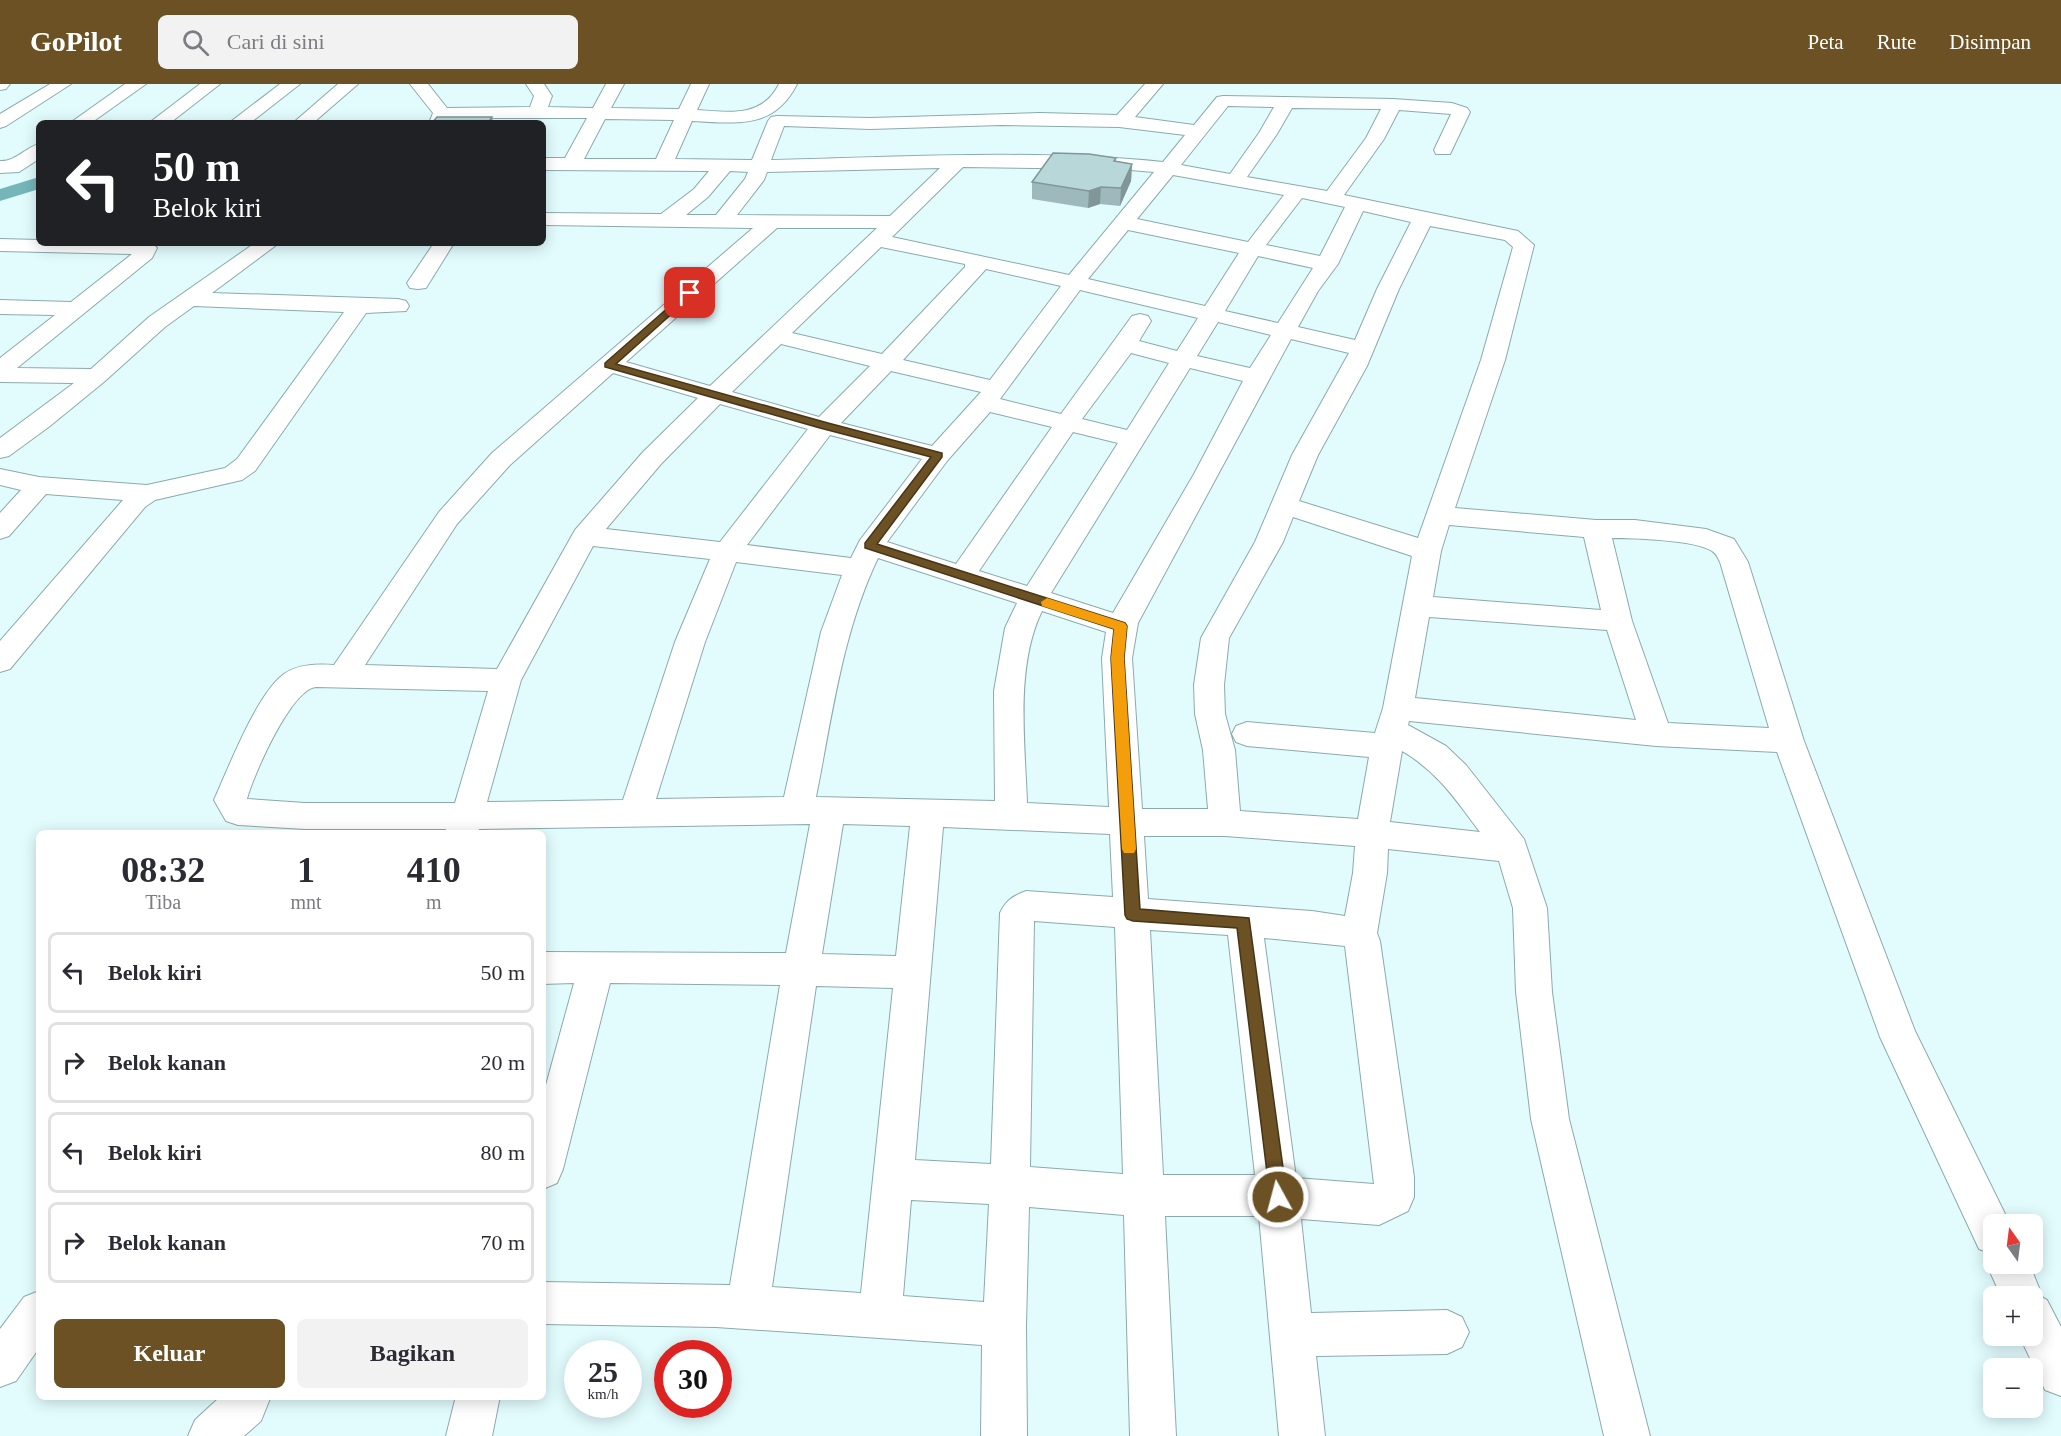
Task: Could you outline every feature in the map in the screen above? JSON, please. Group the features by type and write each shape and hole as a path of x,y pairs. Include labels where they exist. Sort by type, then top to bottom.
{"street":[{"path":"0,122 62,84"},
{"path":"83,120 136,84"},
{"path":"162,120 211,84"},
{"path":"242,120 291,84"},
{"path":"306,120 349,84"},
{"path":"419,84 440,118 537,112 751,117 777,104 788,84"},
{"path":"535,84 543,96 537,112"},
{"path":"571,164 615,84"},
{"path":"662,166 700,84"},
{"path":"1124,120 1154,84"},
{"path":"748,1307 785,1062 802,969 813,810 835,632 864,556 938,455 991,396 1074,282 1125,223 1167,168 1237,84"},
{"path":"1223,101 1394,104 1452,108 1461,112 1443,150"},
{"path":"1234,180 1268,134 1286,102"},
{"path":"1153,1436 1133,915 1118,658 1121,626 1128,609 1141,592 1207,474 1283,331 1327,264 1344,201 1394,104"},
{"path":"984,161 991,119"},
{"path":"719,221 744,195 757,173 777,121 880,123 991,119 1124,120 1197,131"},
{"path":"4,171 36,152"},
{"path":"546,164 662,166 720,173 757,173 984,161 1118,163 1167,168 1297,191 1423,219 1511,235 1524,245 1493,360 1427,551 1372,834 1370,873 1359,933 1362,941 1372,1034 1394,1177 1394,1197 1379,1205 1278,1197 1187,1194 1145,1196 1010,1185 893,1179"},
{"path":"464,824 506,680 585,536 652,458 956,163"},
{"path":"670,219 701,193 720,173"},
{"path":"1011,815 1008,691 1019,628 1034,598 1251,249 1297,191"},
{"path":"546,219 895,222"},
{"path":"1225,823 1219,750 1210,714 1212,653 1215,638 1230,616 1269,542 1305,455 1363,349 1388,289 1423,219"},
{"path":"342,676 448,518 501,459 539,423 609,365 771,222"},
{"path":"1125,223 1327,264"},
{"path":"877,240 976,260 1363,349"},
{"path":"0,245 36,246"},
{"path":"0,370 145,254 147,248 49,246"},
{"path":"0,450 98,376 157,322 265,246"},
{"path":"418,283 442,246"},
{"path":"636,811 690,642 727,552 824,426 976,268 976,260"},
{"path":"188,299 398,306"},
{"path":"0,477 39,485 147,493 233,474 246,465 360,306"},
{"path":"0,308 75,309"},
{"path":"963,574 1066,423 1125,345 1140,321"},
{"path":"776,336 886,363 991,396 1066,423 1133,439"},
{"path":"1125,345 1257,377"},
{"path":"609,365 714,396 938,455"},
{"path":"0,375 98,376"},
{"path":"0,530 39,485"},
{"path":"0,661 121,518 136,501 147,493"},
{"path":"1283,505 1427,551"},
{"path":"1439,515 1596,529 1635,529 1706,538 1724,545 1734,562 1788,741 1899,1037 1984,1214"},
{"path":"1596,529 1618,621 1656,734"},
{"path":"585,536 727,552 864,556 963,574 1121,626"},
{"path":"1417,606 1618,621"},
{"path":"506,680 308,676 292,683 268,721 230,800 238,812 301,824 464,824 636,811 928,812 1128,822 1225,823 1372,834 1512,849"},
{"path":"1247,734 1392,728 1656,734 1788,741"},
{"path":"1392,728 1435,755 1455,774 1512,849 1530,908 1534,992 1550,1119 1627,1436"},
{"path":"880,1315 928,812"},
{"path":"1004,1436 1004,1325 1017,913 1026,906 1312,926 1359,933"},
{"path":"1244,922 1278,1197 1302,1436"},
{"path":"546,1158 596,967"},
{"path":"546,968 802,969 912,974"},
{"path":"546,1303 631,1302 748,1307 1004,1325"},
{"path":"0,1365 36,1316"},
{"path":"1293,1335 1447,1332"},
{"path":"2043,1337 2061,1374"},
{"path":"211,1436 245,1405 247,1400"},
{"path":"469,1436 477,1400"}],"building":[{"path":"437,117 492,117 490,120 434,120"},
{"path":"1053,153 1089,154 1116,158 1114,161 1132,164 1121,188 1101,187 1089,191 1032,182"}],"waterway":[{"path":"0,195 36,184"}],"slow traffic":[{"path":"1047,602 1121,626 1118,658 1129,849"}],"route":[{"path":"690,293 609,365 714,396 938,455 870,546 1121,626 1118,658 1133,915 1244,922 1278,1197"}]}
